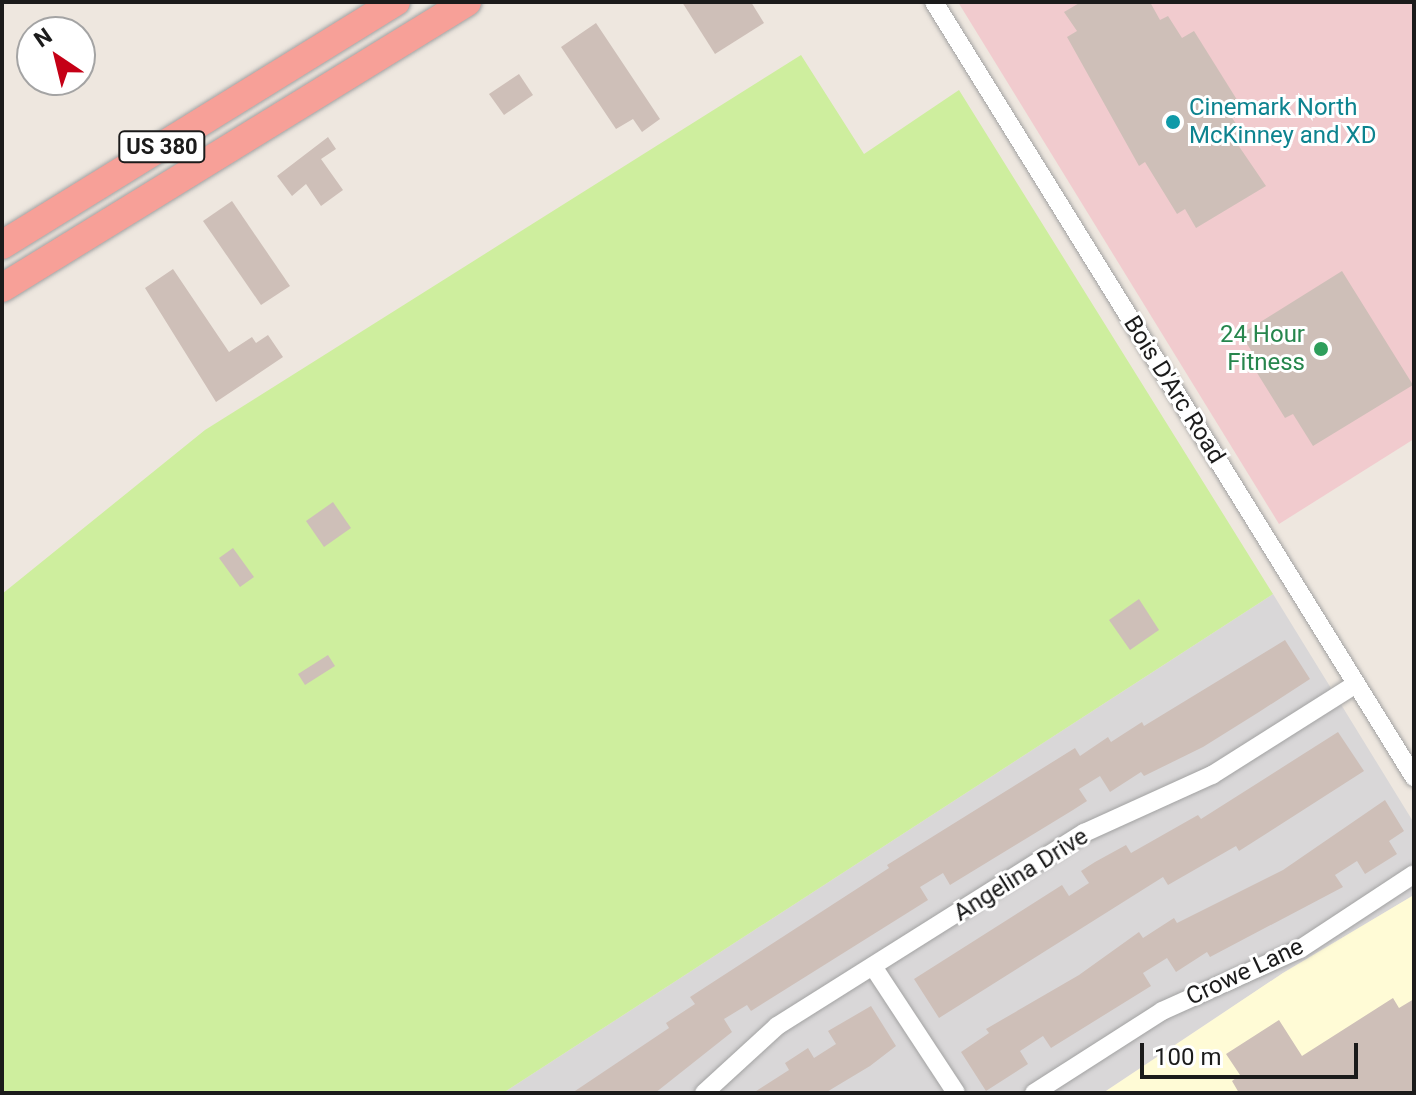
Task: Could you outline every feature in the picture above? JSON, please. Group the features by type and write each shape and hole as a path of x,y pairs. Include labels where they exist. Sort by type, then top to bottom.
{"highway":[{"name":"US 380","path":"2,245 396,2"},
{"name":"US 380","path":"2,288 467,2"},
{"path":"321,48 335,83"}],"street":[{"name":"Bois D'Arc Road","path":"934,2 1414,777"},
{"name":"Angelina Drive","path":"704,1093 777,1026 874,968 1084,833 1212,775 1356,684"},
{"name":"Crowe Lane","path":"1034,1093 1162,1011 1300,949 1414,874"},
{"path":"874,968 956,1093"}],"shaded area":[{"path":"958,2 1414,2 1414,439 1279,524"},
{"path":"1273,594 1414,823 1414,895 1283,973 1103,1093 503,1093"},
{"path":"1414,895 1414,1093 1103,1093 1283,973"}],"green space":[{"path":"801,55 864,154 959,90 1273,594 503,1093 2,1093 2,594 205,430"}],"building":[{"path":"682,2 751,2 764,23 715,54"},
{"name":"Cinemark North McKinney and XD","path":"1081,2 1150,2 1160,20 1168,16 1182,38 1194,31 1239,103 1227,110 1242,133 1234,139 1266,186 1196,228 1185,209 1177,214 1145,162 1139,166 1067,37 1077,31 1064,12"},
{"path":"596,23 660,119 642,132 633,119 616,129 561,47"},
{"path":"519,74 533,95 504,115 489,94"},
{"path":"328,137 336,149 321,159 343,190 321,206 306,184 292,196 277,176"},
{"path":"232,201 290,286 261,305 203,221"},
{"path":"173,269 229,352 252,337 256,343 268,335 283,357 216,402 145,288"},
{"name":"24 Hour Fitness","path":"1342,271 1413,385 1313,446 1293,414 1285,418 1254,368 1260,365 1241,334"},
{"path":"333,502 351,528 324,547 306,521"},
{"path":"233,548 254,577 240,587 219,558"},
{"path":"1139,599 1159,630 1130,650 1109,620"},
{"path":"1285,640 1310,679 1259,712 1203,747 1144,776 1141,772 1110,792 1100,776 1079,789 1087,801 1073,810 950,885 943,873 920,887 928,900 751,1011 747,1005 724,1019 732,1032 655,1093 572,1093 669,1028 666,1023 695,1004 690,997 889,868 887,865 1075,748 1080,756 1108,737 1111,742 1142,722 1144,726"},
{"path":"328,655 335,666 305,685 298,674"},
{"path":"1338,732 1364,771 1239,851 1236,846 1168,885 1163,877 939,1018 914,979 1062,885 1069,896 1089,883 1081,871 1095,862 1126,845 1131,853 1198,815 1201,819"},
{"path":"1385,800 1404,831 1389,841 1397,854 1365,874 1357,861 1335,875 1343,887 1210,957 1207,952 1176,972 1167,958 1143,973 1151,986 1051,1048 1043,1036 1020,1051 1028,1064 986,1091 961,1052 989,1033 986,1029 1079,975 1139,932 1143,938 1174,918 1177,923 1283,870"},
{"path":"1393,998 1399,1008 1414,999 1414,1093 1239,1093 1232,1081 1240,1075 1226,1054 1279,1020 1302,1056"},
{"path":"871,1006 896,1046 870,1066 825,1093 753,1093 789,1070 785,1063 808,1048 814,1058 836,1044 828,1031"}],"place":[{"name":"Cinemark North McKinney and XD","path":"1173,122"},
{"name":"24 Hour Fitness","path":"1321,349"}]}
